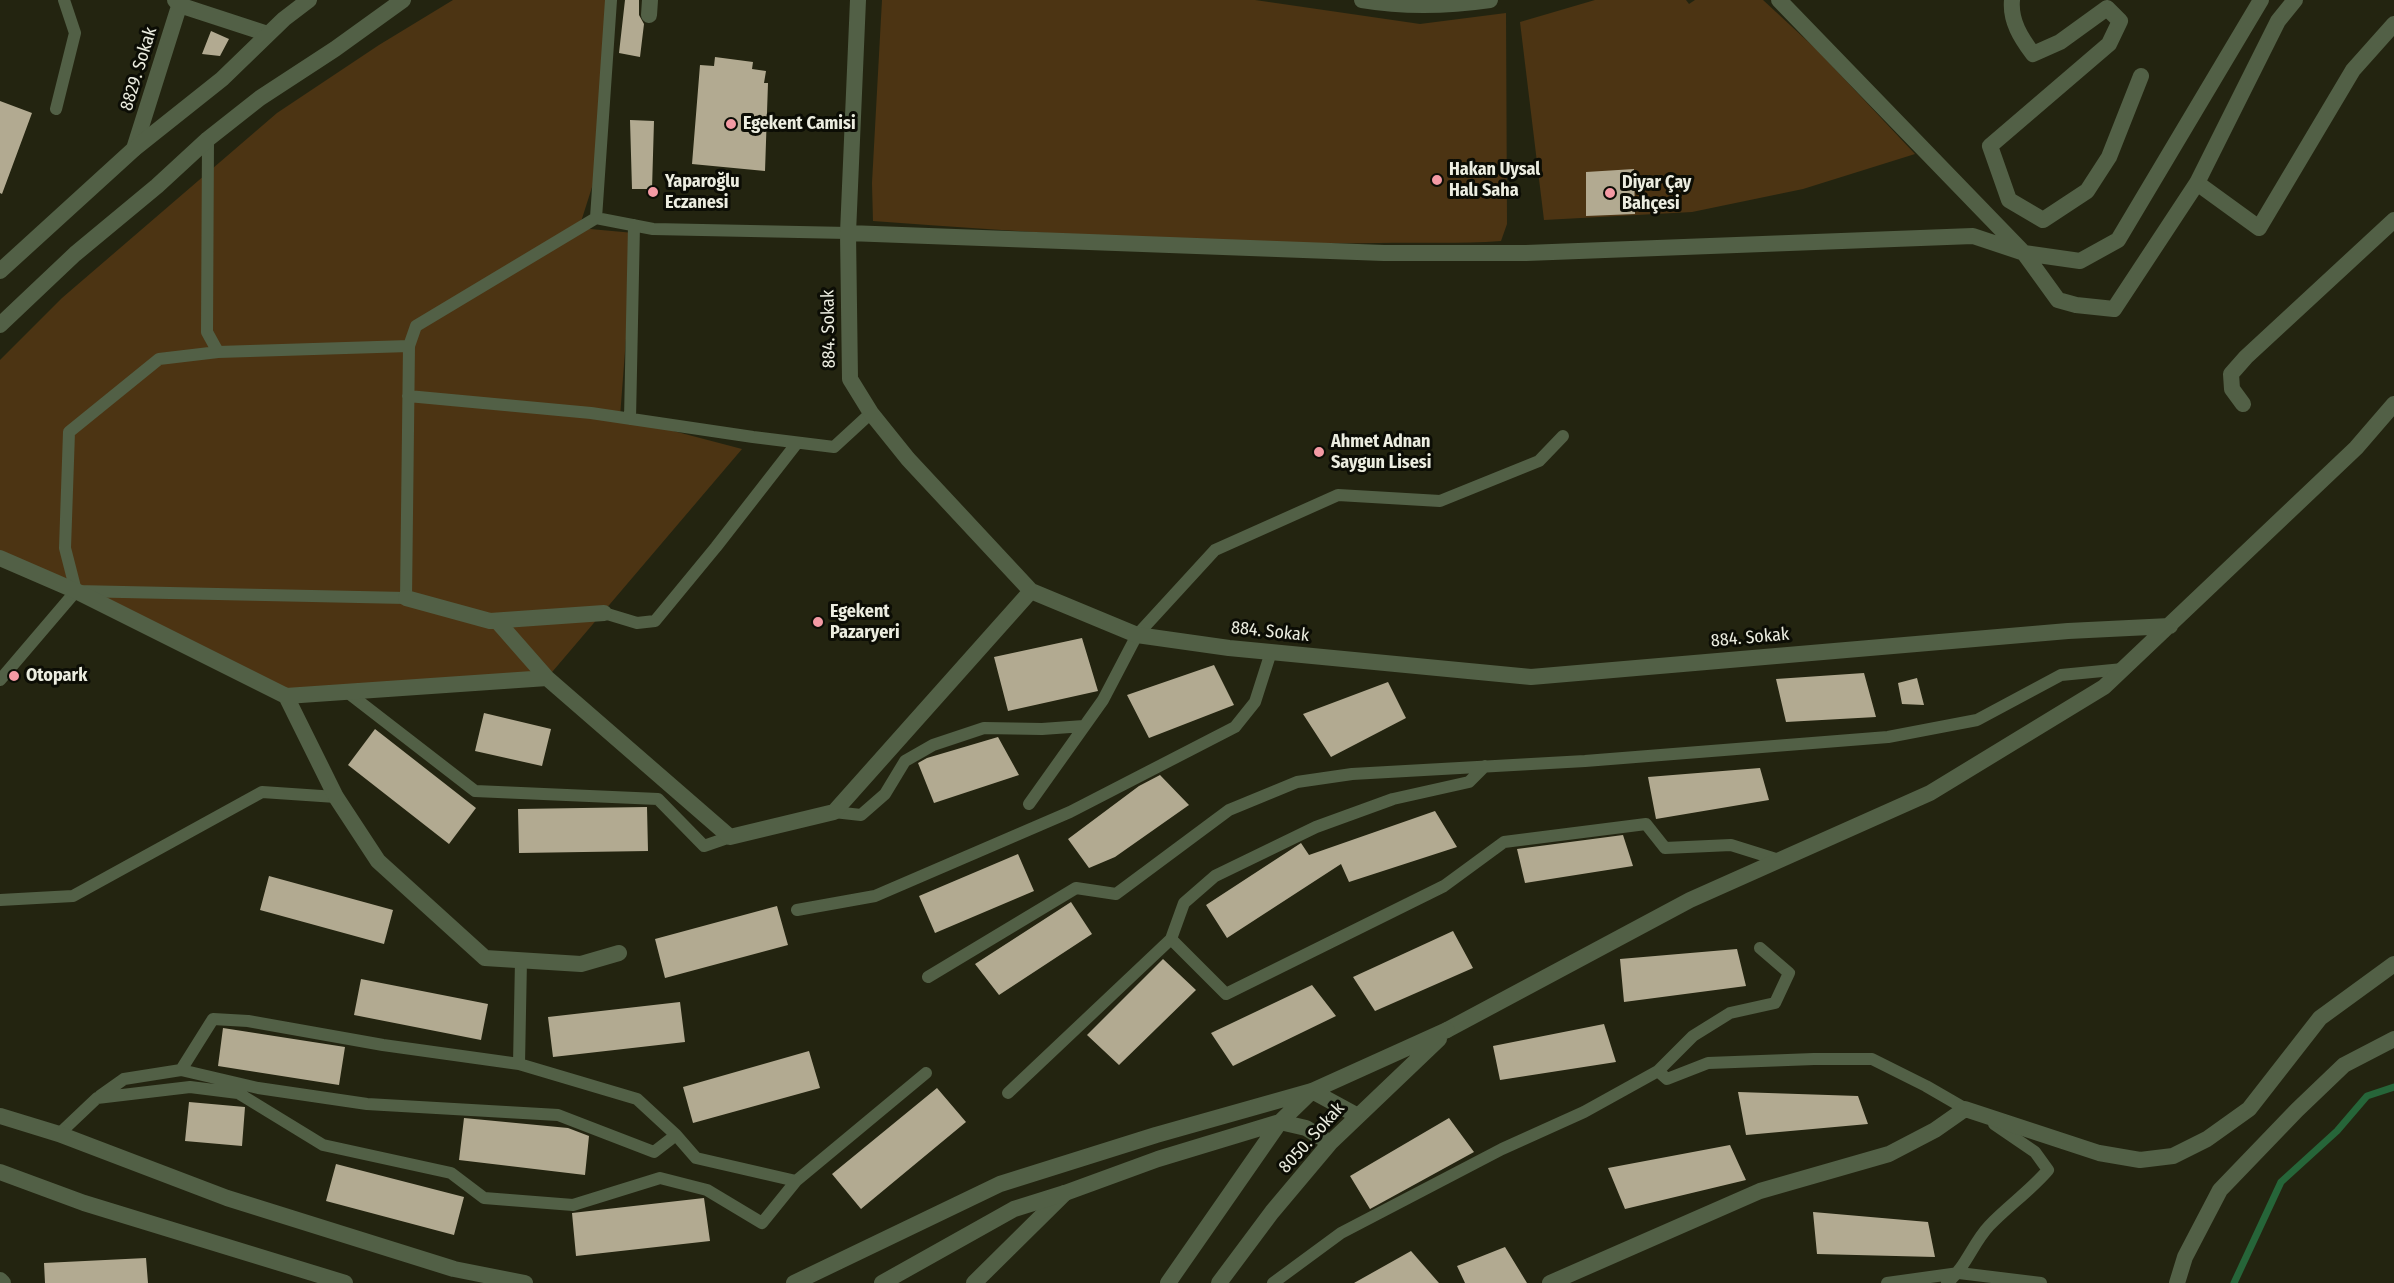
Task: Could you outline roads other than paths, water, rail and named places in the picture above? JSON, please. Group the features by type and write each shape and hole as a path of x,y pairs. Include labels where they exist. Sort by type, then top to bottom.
{"street":[{"path":"0,271 134,149 222,79 284,19 309,0"},
{"path":"0,325 75,254 157,186 208,139 260,98 335,49 403,0"},
{"name":"884. Sokak","path":"858,0 848,233 850,379 870,413 908,459 1031,591 1137,635 1271,652 1531,677 2068,631 2170,626"},
{"path":"1362,0 1456,4 1490,0"},
{"path":"1779,0 2024,254 2058,300 2076,305 2114,309 2197,183 2278,21 2295,0"},
{"path":"2012,0 2011,9 2019,35 2033,54 2060,42 2107,8 2120,21 2109,44 1990,146 2009,200 2043,220 2087,190 2109,157 2141,76"},
{"path":"848,233 1384,253 1526,253 1973,236 2024,254 2080,261 2118,240 2261,0"},
{"path":"178,2 268,34"},
{"name":"8829. Sokak","path":"134,149 178,2"},
{"path":"2197,183 2259,228 2353,70 2394,24"},
{"path":"2242,404 2232,389 2231,374 2246,357 2394,220"},
{"path":"794,1283 1000,1184 1156,1135 1312,1091 1447,1030 1690,900 1930,793 2104,687 2356,448 2394,404"},
{"path":"0,558 76,591 286,696 547,678"},
{"path":"497,621 547,678 730,837 834,812 1031,591"},
{"path":"406,598 497,621 604,614"},
{"path":"286,696 336,797 378,861 485,958 581,964 619,953"},
{"path":"1550,1283 1760,1191 1889,1154 1935,1130 1965,1109 2099,1153 2140,1160 2173,1156 2207,1139 2249,1109 2320,1018 2394,964"},
{"name":"8050. Sokak","path":"1219,1283 1272,1212 1330,1143 1447,1030"},
{"path":"2177,1283 2185,1257 2220,1190 2344,1065 2394,1039"},
{"path":"1312,1091 1358,1116"},
{"name":"8050. Sokak","path":"1167,1283 1280,1122 1312,1091"},
{"path":"0,1116 59,1134 227,1198 454,1269 525,1283"},
{"path":"882,1283 1014,1209 1065,1194 1158,1159 1280,1122 1306,1128 1330,1143"},
{"path":"0,1172 84,1203 345,1283"},
{"path":"974,1283 1065,1194"}],"lane":[{"path":"56,109 75,33 64,0"},
{"path":"596,218 611,0"},
{"path":"208,139 207,332 218,352"},
{"path":"76,591 406,598 409,346 416,326 596,218 653,229 848,233"},
{"path":"630,419 634,225"},
{"path":"76,591 66,548 69,432 159,359 218,352 409,346"},
{"path":"408,396 591,413 834,447 870,413"},
{"path":"1029,804 1103,700 1137,635 1215,550 1338,495 1440,501 1539,461 1563,436"},
{"path":"604,614 637,623 655,621 797,443"},
{"path":"0,680 76,591"},
{"path":"797,910 875,896 1070,812 1235,727 1255,702 1271,652"},
{"path":"928,977 1076,888 1116,894 1229,810 1297,782 1352,774 1586,761 1888,737 1977,720 2061,675 2123,669"},
{"path":"347,692 475,791 658,799 704,846 730,837"},
{"path":"834,812 861,814 885,794 905,761 933,745 984,728 1042,729 1084,726"},
{"path":"1008,1094 1171,939 1184,903 1215,876 1316,827 1393,799 1470,782 1485,766"},
{"path":"0,900 73,896 262,792 336,797"},
{"path":"1171,939 1226,994 1444,886 1504,842 1646,824 1665,848 1731,845 1779,860"},
{"path":"1273,1283 1341,1233 1502,1149 1584,1112 1658,1071 1693,1036 1730,1013 1775,1002 1789,972 1760,948"},
{"path":"519,1064 521,960"},
{"path":"181,1070 213,1019 248,1021 383,1045 519,1064 637,1099 676,1135 696,1158 796,1181"},
{"path":"1658,1071 1667,1079 1708,1063 1872,1059 1926,1086 2004,1130 2035,1152 2048,1170 2033,1188 1988,1227 1959,1273 1947,1283"},
{"path":"59,1134 97,1098 124,1079 181,1070 258,1088 367,1104 558,1115 654,1152 676,1135"},
{"path":"97,1098 190,1087 238,1093 323,1145 451,1173 484,1198 573,1205 660,1178 707,1190 762,1223 796,1181 926,1073"},
{"path":"1887,1283 1959,1273 2041,1283"}],"waterway":[{"path":"2234,1283 2281,1182 2337,1131 2367,1096 2394,1087"}],"place":[{"name":"Egekent Camisi","path":"731,124"},
{"name":"Hakan Uysal Halı Saha","path":"1437,180"},
{"name":"Yaparoğlu Eczanesi","path":"653,192"},
{"name":"Diyar Çay Bahçesi","path":"1610,193"},
{"name":"Ahmet Adnan Saygun Lisesi","path":"1319,452"},
{"name":"Egekent Pazaryeri","path":"818,622"},
{"name":"Otopark","path":"14,676"}]}
